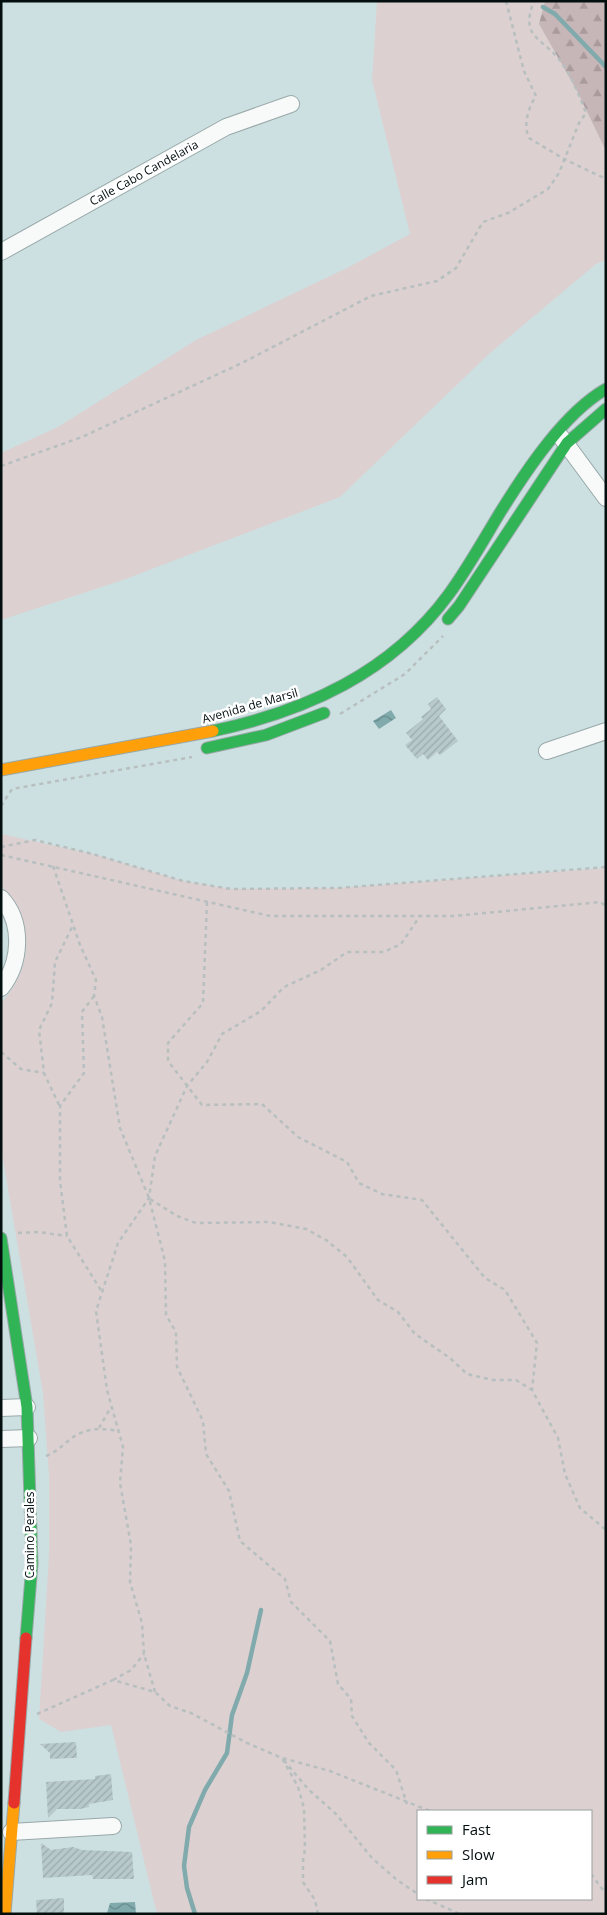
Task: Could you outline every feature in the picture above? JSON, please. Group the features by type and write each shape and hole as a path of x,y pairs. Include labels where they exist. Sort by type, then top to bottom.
{"street":[{"name":"Calle Cabo Candelaria","path":"1,252 226,127 291,104"},
{"name":"Avenida de Marsil","path":"1,770 227,730 290,712 367,674 396,652 447,596 523,478 606,389"},
{"name":"Avenida de Marsil","path":"446,627 561,437 606,409"},
{"path":"561,437 606,498"},
{"path":"197,753 295,727 338,711"},
{"path":"546,751 606,731"},
{"path":"1,898 14,920 18,940 16,960 8,979 1,988"},
{"name":"Camino Perales","path":"1,1238 27,1408 32,1564 19,1720 8,1762 11,1832 5,1914"},
{"path":"1,1408 27,1408"},
{"path":"1,1439 29,1438"},
{"path":"11,1832 113,1826"}],"path":[{"path":"506,1 524,71 536,96 531,103 526,131 529,138 564,159 606,179"},
{"path":"1,466 82,437 242,363 371,296 437,281 456,268 483,222 508,213 548,189 559,173 570,144 586,113 577,91 558,58 537,42 529,25 534,1"},
{"path":"338,711 405,674 446,627"},
{"path":"1,806 12,789 197,753"},
{"path":"1,847 35,840 93,854 183,881 231,889 338,888 606,867"},
{"path":"1,855 270,916 454,916 600,902 606,906"},
{"path":"53,866 73,925 96,980 94,996 102,1017 120,1128 149,1198 165,1261 166,1315 176,1332 177,1367 203,1421 206,1454 229,1491 240,1541 285,1579 290,1602 330,1641 338,1684 351,1699 352,1716 369,1743 396,1770 406,1804"},
{"path":"207,902 203,1003 168,1043 168,1061 202,1105 262,1104 298,1137 347,1162 359,1183 382,1194 422,1200 484,1278 505,1290 537,1343 532,1390"},
{"path":"155,1692 144,1654 142,1624 130,1582 131,1545 120,1483 123,1447 107,1390 96,1311 118,1243 149,1198 155,1156 187,1086 207,1062 222,1034 261,1011 284,987 321,970 347,952 384,952 401,944 420,916"},
{"path":"73,925 55,962 52,1002 39,1030 44,1073 60,1106 60,1181 67,1236 102,1292"},
{"path":"60,1106 84,1073 82,1012 94,996"},
{"path":"1,1052 21,1069 44,1073"},
{"path":"149,1198 177,1216 196,1223 269,1222 306,1228 326,1240 347,1256 378,1300 398,1312 415,1334 450,1358 467,1374 492,1380 516,1380 532,1390 558,1438 566,1474 580,1508 606,1530"},
{"path":"17,1233 38,1232 67,1236"},
{"path":"99,1428 112,1407"},
{"path":"30,1458 47,1456 62,1448 78,1434 99,1428 119,1431"},
{"path":"19,1720 113,1680 131,1670 144,1654"},
{"path":"113,1680 155,1692 170,1706 191,1713 247,1743 282,1758 330,1772 406,1804 427,1810"},
{"path":"282,1758 308,1789 336,1814 372,1858 397,1880 417,1893"},
{"path":"282,1758 298,1787 304,1808 306,1840 303,1882 315,1900 318,1914"},
{"path":"592,1872 593,1877 606,1894"},
{"path":"428,1900 460,1914"}],"shaded area":[{"path":"377,1 545,1 539,24 577,91 606,151 606,260 596,264 490,353 340,497 123,580 1,620 1,453 58,427 196,340 347,268 410,234 372,80"},
{"path":"1,834 93,854 183,881 231,889 338,888 606,868 606,1914 157,1914 111,1725 61,1732 39,1719 49,1555 49,1475 43,1393 1,1148 1,1003 10,992 22,968 26,942 22,916 16,903 1,885"}],"green space":[{"path":"545,1 606,1 606,151 577,91 539,24"}],"water":[{"path":"391,710 396,718 379,729 373,721"},
{"path":"135,1902 136,1914 107,1913 110,1903"}],"building":[{"path":"437,697 446,709 439,716 458,741 440,755 437,752 428,760 423,754 417,759 405,745 412,740 406,733 423,719 421,717 431,709 428,704"},
{"path":"76,1742 77,1758 50,1759 50,1753 40,1744"},
{"path":"111,1774 113,1800 89,1804 89,1807 80,1809 57,1809 48,1818 46,1782 95,1779 95,1776"},
{"path":"41,1843 51,1850 73,1847 82,1850 132,1852 134,1879 93,1879 92,1875 43,1878"},
{"path":"64,1898 64,1914 37,1914 36,1900"}],"waterway":[{"path":"543,7 555,14 606,67"},
{"path":"195,1914 187,1888 184,1866 189,1827 205,1790 227,1753 232,1715 247,1673 261,1610"}],"traffic: fast":[{"path":"213,731 247,723 313,700 344,685 373,667 401,646 426,622 449,594 511,495 547,444 590,399 606,389"},
{"path":"448,619 459,606 567,443 606,409"},
{"path":"207,748 266,735 324,713"},
{"path":"1,1238 27,1407 32,1564 26,1638"}],"traffic: slow":[{"path":"1,770 213,731"},
{"path":"5,1914 14,1803"}],"traffic: jam":[{"path":"14,1803 26,1638"}]}
